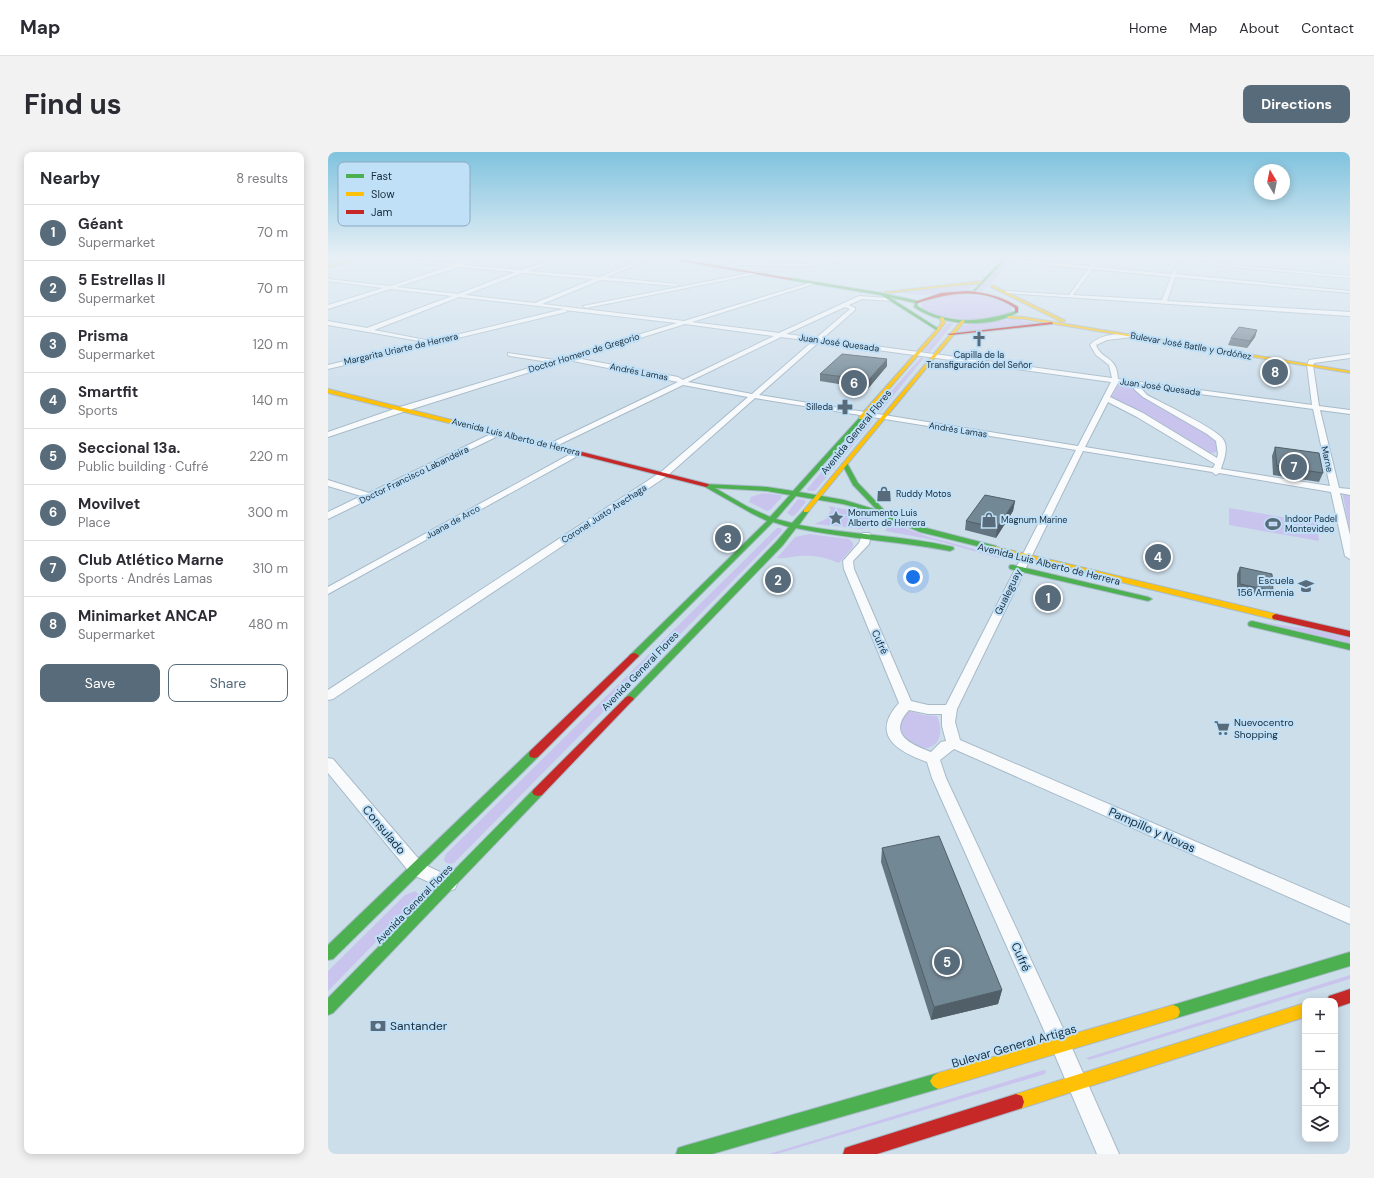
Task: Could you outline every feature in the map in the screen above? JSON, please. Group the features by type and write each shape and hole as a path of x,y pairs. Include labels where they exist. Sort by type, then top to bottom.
{"main road":[{"path":"901,305 938,330"},
{"name":"Bulevar José Batlle y Ordóñez","path":"916,305 915,306 921,312 942,318 963,321 985,321 1012,314 1029,316 1311,363 1350,372"},
{"path":"1012,314 1017,308 1014,305"},
{"name":"Bulevar José Batlle y Ordóñez","path":"1031,305 1063,321"},
{"name":"Bulevar José Batlle y Ordóñez","path":"1012,314 1052,323 1130,336 1350,368"},
{"name":"Avenida General Flores","path":"328,954 772,520 944,323 942,318"},
{"name":"Avenida General Flores","path":"328,1008 780,543 950,334 963,321"},
{"path":"950,334 1052,323"},
{"name":"Avenida Luis Alberto de Herrera","path":"328,391 704,485 745,501 759,516 772,520 796,525 875,530 962,553"},
{"name":"Avenida Luis Alberto de Herrera","path":"845,464 846,469 860,490 887,515"},
{"name":"Avenida Luis Alberto de Herrera","path":"704,485 767,490 844,502 887,515 923,530 1024,557 1350,634"},
{"name":"Avenida Luis Alberto de Herrera","path":"745,501 767,490"},
{"name":"Cufré","path":"875,530 887,515"},
{"name":"Avenida Luis Alberto de Herrera","path":"1005,565 1159,602"},
{"path":"1243,622 1350,648"},
{"name":"Bulevar General Artigas","path":"684,1154 1061,1046 1350,959"},
{"path":"1338,1000 1350,996"},
{"path":"851,1154 1076,1081 1302,1011"}],"street":[{"path":"368,330 436,305"},
{"name":"Juan José Quesada","path":"542,305 818,340 1350,412"},
{"name":"Margarita Uriarte de Herrera","path":"328,367 596,305"},
{"name":"Doctor Homero de Gregorio","path":"328,435 738,305"},
{"path":"552,446 780,335 846,305"},
{"name":"Coronel Justo Arechaga","path":"328,696 664,474 853,309 846,305"},
{"path":"1207,305 1350,314"},
{"path":"328,323 433,342"},
{"path":"1115,381 1116,373 1114,366 1096,352 1093,345 1106,338 1130,336"},
{"path":"510,354 556,362"},
{"path":"1311,363 1350,356"},
{"name":"Andrés Lamas","path":"567,358 678,379 687,385 1216,472 1350,492"},
{"name":"Marne","path":"1311,363 1317,408 1334,490 1350,556"},
{"name":"Gualeguay","path":"954,743 949,729 948,718 950,709 1020,569 1024,557 1115,381"},
{"path":"1135,383 1137,389 1150,399 1215,435 1221,442 1222,454 1218,462 1216,472"},
{"path":"1106,398 1140,415 1218,462"},
{"name":"Doctor Francisco Labandeira","path":"328,516 500,433"},
{"name":"Juana de Arco","path":"328,591 579,453"},
{"path":"328,483 369,496"},
{"name":"Cufré","path":"875,530 848,561 848,569 906,704"},
{"path":"950,709 936,711 919,709 906,704 894,720 894,735 901,745 908,750 933,760 946,746 954,743"},
{"name":"Pampillo y Novas","path":"954,743 1350,916"},
{"name":"Cufré","path":"933,760 939,778 1061,1046 1108,1154"},
{"name":"Consulado","path":"328,763 416,869 449,884"}],"shaded area":[{"path":"921,305 1009,305 1012,306 1011,311 1004,315 986,319 964,319 936,315 922,308"},
{"path":"1013,319 1038,323 958,332 964,325"},
{"path":"948,323 953,324 930,352 924,351"},
{"path":"921,357 924,358 880,412 874,411"},
{"path":"1119,383 1130,386 1153,404 1217,440 1218,451 1207,453 1111,398"},
{"path":"869,419 873,421 815,491 808,491 807,489 865,421"},
{"path":"763,493 781,495 782,497 770,510 767,511 749,502 751,497"},
{"path":"1350,495 1350,532 1343,496"},
{"path":"800,499 806,502 795,515 792,516 787,513 797,500"},
{"path":"828,506 859,512 873,518 874,522 869,527 862,529 814,524 826,519 831,510"},
{"name":"Indoor Padel Montevideo","path":"1229,508 1317,523 1319,541 1229,525"},
{"path":"891,523 926,536 1000,556 999,558 934,540 885,531"},
{"path":"777,528 781,528 782,531 454,863 449,864 446,862 444,860 446,854"},
{"path":"809,534 849,539 853,543 853,547 839,563 817,556 777,558 795,537"},
{"path":"1261,622 1309,629 1350,638 1350,643"},
{"path":"910,711 923,715 937,716 940,731 937,742 933,746 921,748 909,743 900,735 899,720"},
{"path":"415,891 419,895 418,899 328,991 328,971 405,895"},
{"path":"1350,975 1350,979 1089,1060 1086,1058"},
{"path":"1044,1070 1046,1071 1045,1074 777,1154 769,1154"}],"building":[{"path":"1239,327 1257,330 1250,341 1231,338"},
{"path":"842,354 887,359 866,383 851,381 854,378 820,374"},
{"path":"1275,447 1319,453 1323,473 1277,466"},
{"path":"985,495 1015,501 997,528 966,521"},
{"path":"1240,567 1272,574 1273,591 1240,584"},
{"path":"939,836 1002,990 934,1007 882,848"}],"traffic: fast":[{"path":"899,305 938,330"},
{"path":"916,305 915,306 925,313 950,320 979,321 1005,316 1016,312"},
{"path":"634,656 763,530 861,418"},
{"path":"845,464 855,484 882,511"},
{"path":"706,485 767,489 844,502 869,509 923,530 993,548"},
{"path":"709,487 761,516 791,525 813,530 927,544 950,549"},
{"path":"629,699 780,543 806,511"},
{"path":"1013,567 1148,599"},
{"path":"1252,624 1350,647"},
{"path":"328,954 534,754"},
{"path":"328,1008 538,792"},
{"path":"1173,1012 1350,959"},
{"path":"684,1154 938,1081"}],"traffic: slow":[{"path":"1030,305 1063,321"},
{"path":"1008,317 1024,318 1350,372"},
{"path":"861,418 938,330 943,323 942,318"},
{"path":"806,511 963,321"},
{"path":"328,391 578,453"},
{"path":"993,548 1276,617"},
{"path":"1016,1102 1302,1011"},
{"path":"938,1081 1173,1012"}],"traffic: jam":[{"path":"1012,305 1017,308 1016,312"},
{"path":"950,334 1052,323"},
{"path":"578,453 706,485"},
{"path":"1276,617 1350,634"},
{"path":"534,754 634,656"},
{"path":"538,792 629,699"},
{"path":"1338,1000 1350,996"},
{"path":"851,1154 1016,1102"}],"place":[{"name":"Capilla de la Transfiguración del Señor","path":"979,339"},
{"name":"Minimarket ANCAP","path":"1275,372"},
{"name":"Movilvet","path":"854,383"},
{"name":"Silleda","path":"845,407"},
{"name":"Club Atlético Marne","path":"1294,467"},
{"name":"Ruddy Motos","path":"884,494"},
{"name":"Monumento Luis Alberto de Herrera","path":"836,518"},
{"name":"Magnum Marine","path":"989,520"},
{"name":"Indoor Padel Montevideo","path":"1273,524"},
{"name":"Prisma","path":"728,538"},
{"name":"Smartfit","path":"1158,557"},
{"name":"5 Estrellas II","path":"778,580"},
{"name":"Escuela 156 Armenia","path":"1306,586"},
{"name":"Géant","path":"1048,598"},
{"name":"Nuevocentro Shopping","path":"1222,728"},
{"name":"Seccional 13a.","path":"947,962"},
{"name":"Santander","path":"378,1026"}]}
